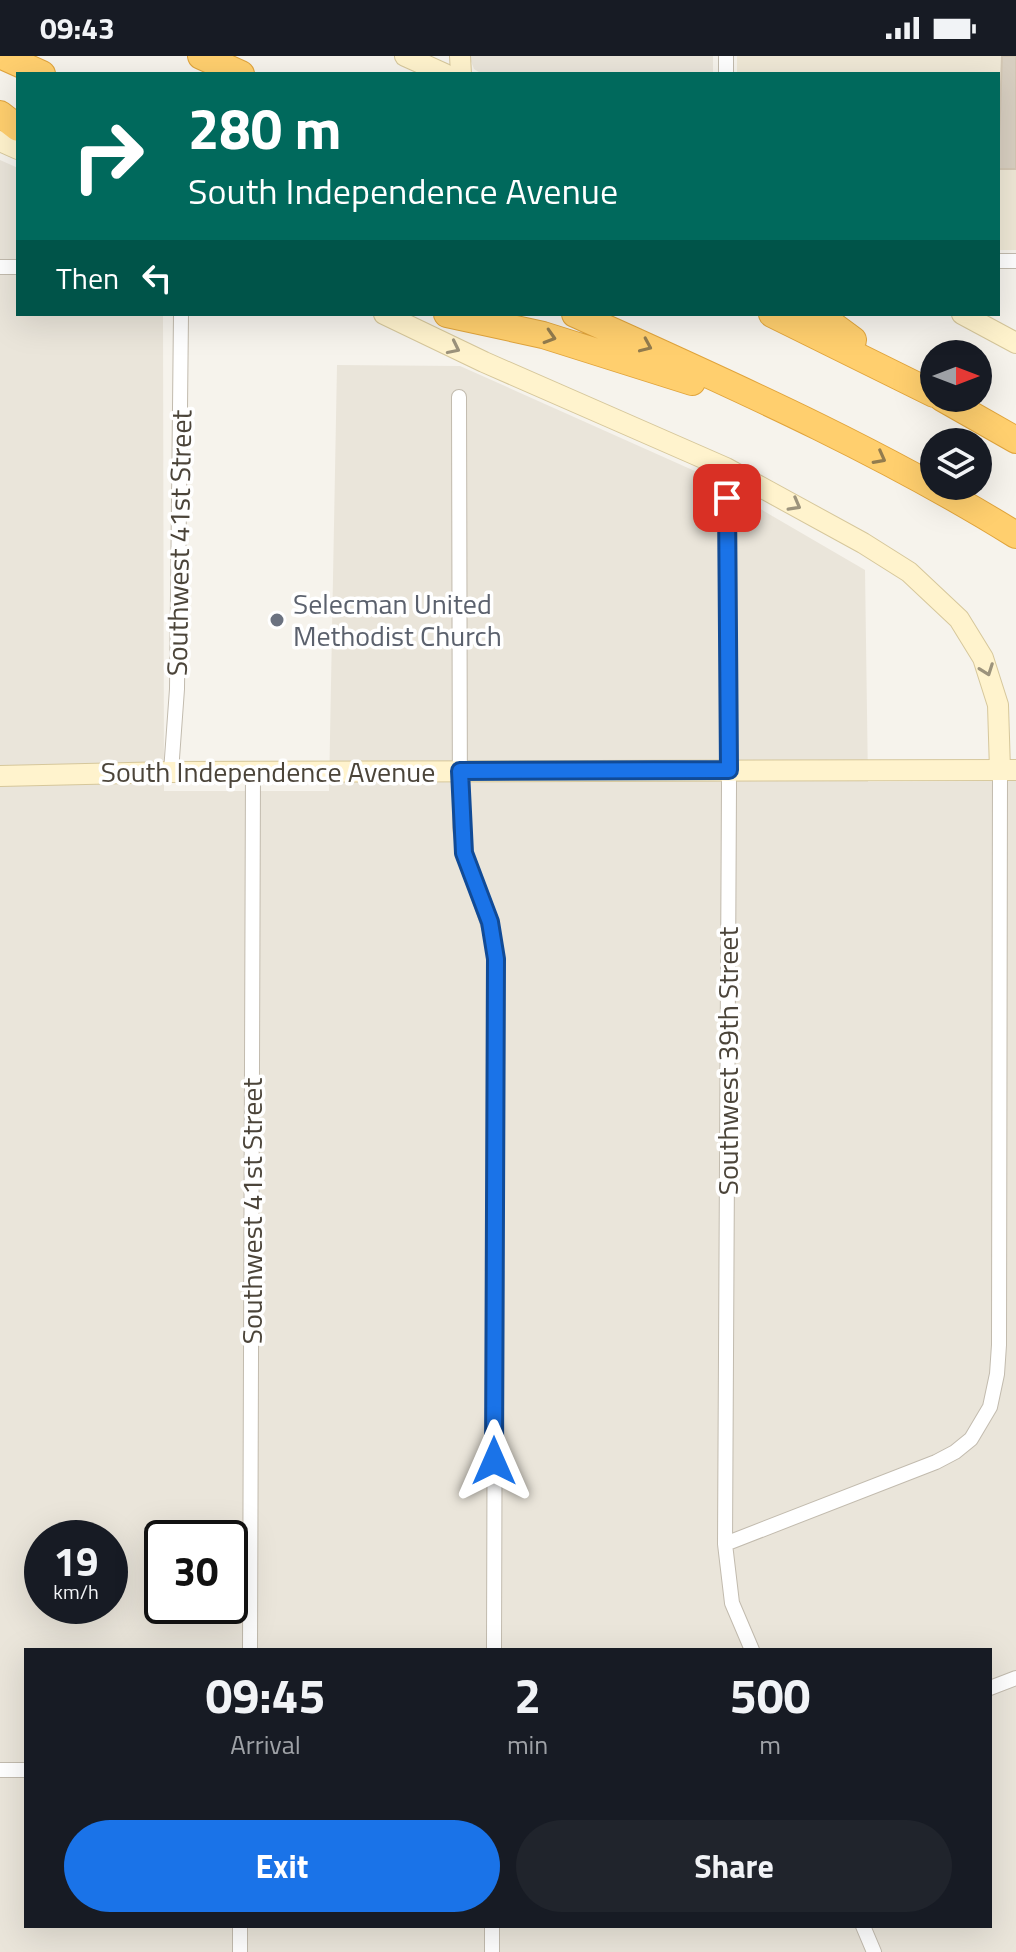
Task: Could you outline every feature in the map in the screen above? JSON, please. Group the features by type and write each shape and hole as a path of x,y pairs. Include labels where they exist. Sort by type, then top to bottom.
{"highway":[{"path":"2,56 38,72"},
{"path":"201,56 237,72"},
{"path":"0,114 16,126"},
{"path":"456,316 543,335 791,411"},
{"path":"579,316 791,411 959,499 1016,535"},
{"path":"776,316 920,386"},
{"path":"821,316 901,376"},
{"path":"967,412 1016,440"}],"street":[{"path":"416,57 442,72"},
{"name":"Southwest 41st Street","path":"171,772 177,689 181,316"},
{"path":"388,316 484,362 726,468 909,572 959,619 971,635 991,679 1008,770 999,1345 990,1407 971,1439 936,1462 725,1544"},
{"path":"966,316 1016,343"},
{"path":"459,397 460,771 464,853 490,922 496,959 494,1648"},
{"name":"Southwest 39th Street","path":"726,468 729,770 725,1544 732,1603 751,1648"},
{"name":"South Independence Avenue","path":"0,776 171,772 1008,770"},
{"name":"Southwest 41st Street","path":"250,1648 253,772"},
{"path":"992,1688 1015,1682"},
{"path":"0,1770 24,1770"},
{"path":"240,1928 240,1952"},
{"path":"492,1928 492,1952"},
{"path":"864,1928 874,1952"}],"shaded area":[{"path":"469,56 713,56 713,72 479,72 474,69"},
{"path":"737,56 1016,56 1016,250 1000,250 1000,72 737,72"},
{"path":"0,160 16,167 16,316 163,316 164,791 329,791 337,365 460,366 697,472 865,570 868,782 1016,781 1016,1952 0,1952"}],"building":[{"path":"1002,56 1016,56 1016,169 1000,169"}],"place":[{"name":"Selecman United Methodist Church","path":"277,620"}],"route":[{"path":"494,1461 496,959 490,922 464,853 460,827 460,771 729,770 727,498"}]}
